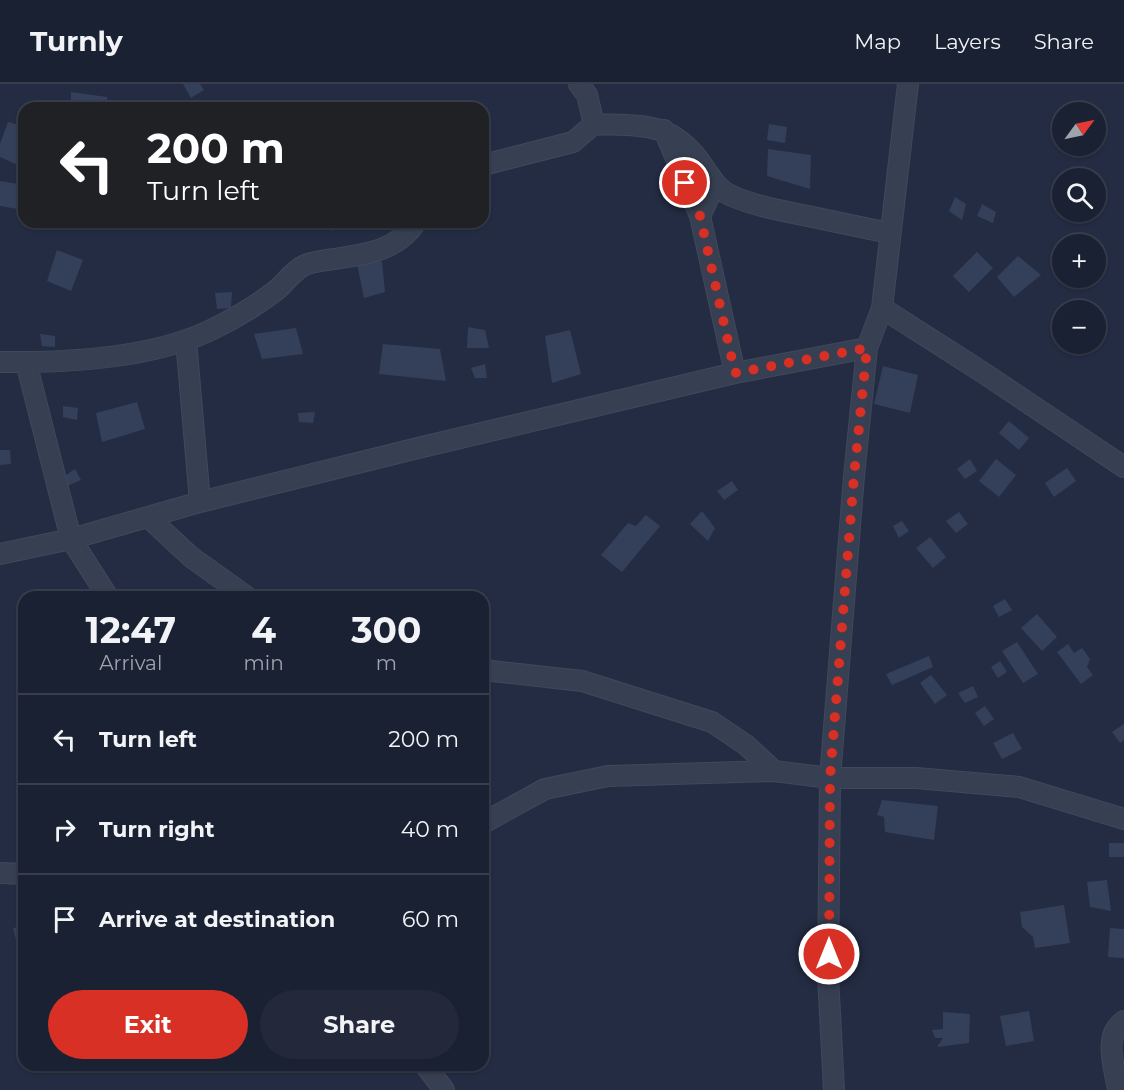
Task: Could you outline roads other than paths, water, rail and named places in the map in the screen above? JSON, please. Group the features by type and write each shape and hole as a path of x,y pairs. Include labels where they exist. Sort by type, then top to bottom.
{"street":[{"path":"579,84 587,95 594,124"},
{"path":"834,1090 828,976 830,778 853,488 867,348 882,308 905,84"},
{"path":"489,163 573,142 594,124 652,126 664,130 685,144 715,184 729,195 761,206 889,233"},
{"path":"664,130 700,216 735,373"},
{"path":"700,216 715,184"},
{"path":"0,362 91,358 158,348 186,340 216,328 275,292 295,272 307,264 375,252 409,234 412,228"},
{"path":"882,308 1124,467"},
{"path":"186,340 200,502"},
{"path":"0,554 70,539 200,502 418,448 735,373 867,348"},
{"path":"26,362 70,539 104,591"},
{"path":"148,517 191,557 239,591"},
{"path":"489,671 582,681 712,722 746,745 774,771"},
{"path":"489,820 545,789 608,776 774,771 830,778 916,778 1019,787 1124,819"},
{"path":"0,873 18,874"},
{"path":"1118,1090 1111,1041 1113,1032 1124,1022"},
{"path":"430,1071 444,1090"}]}
